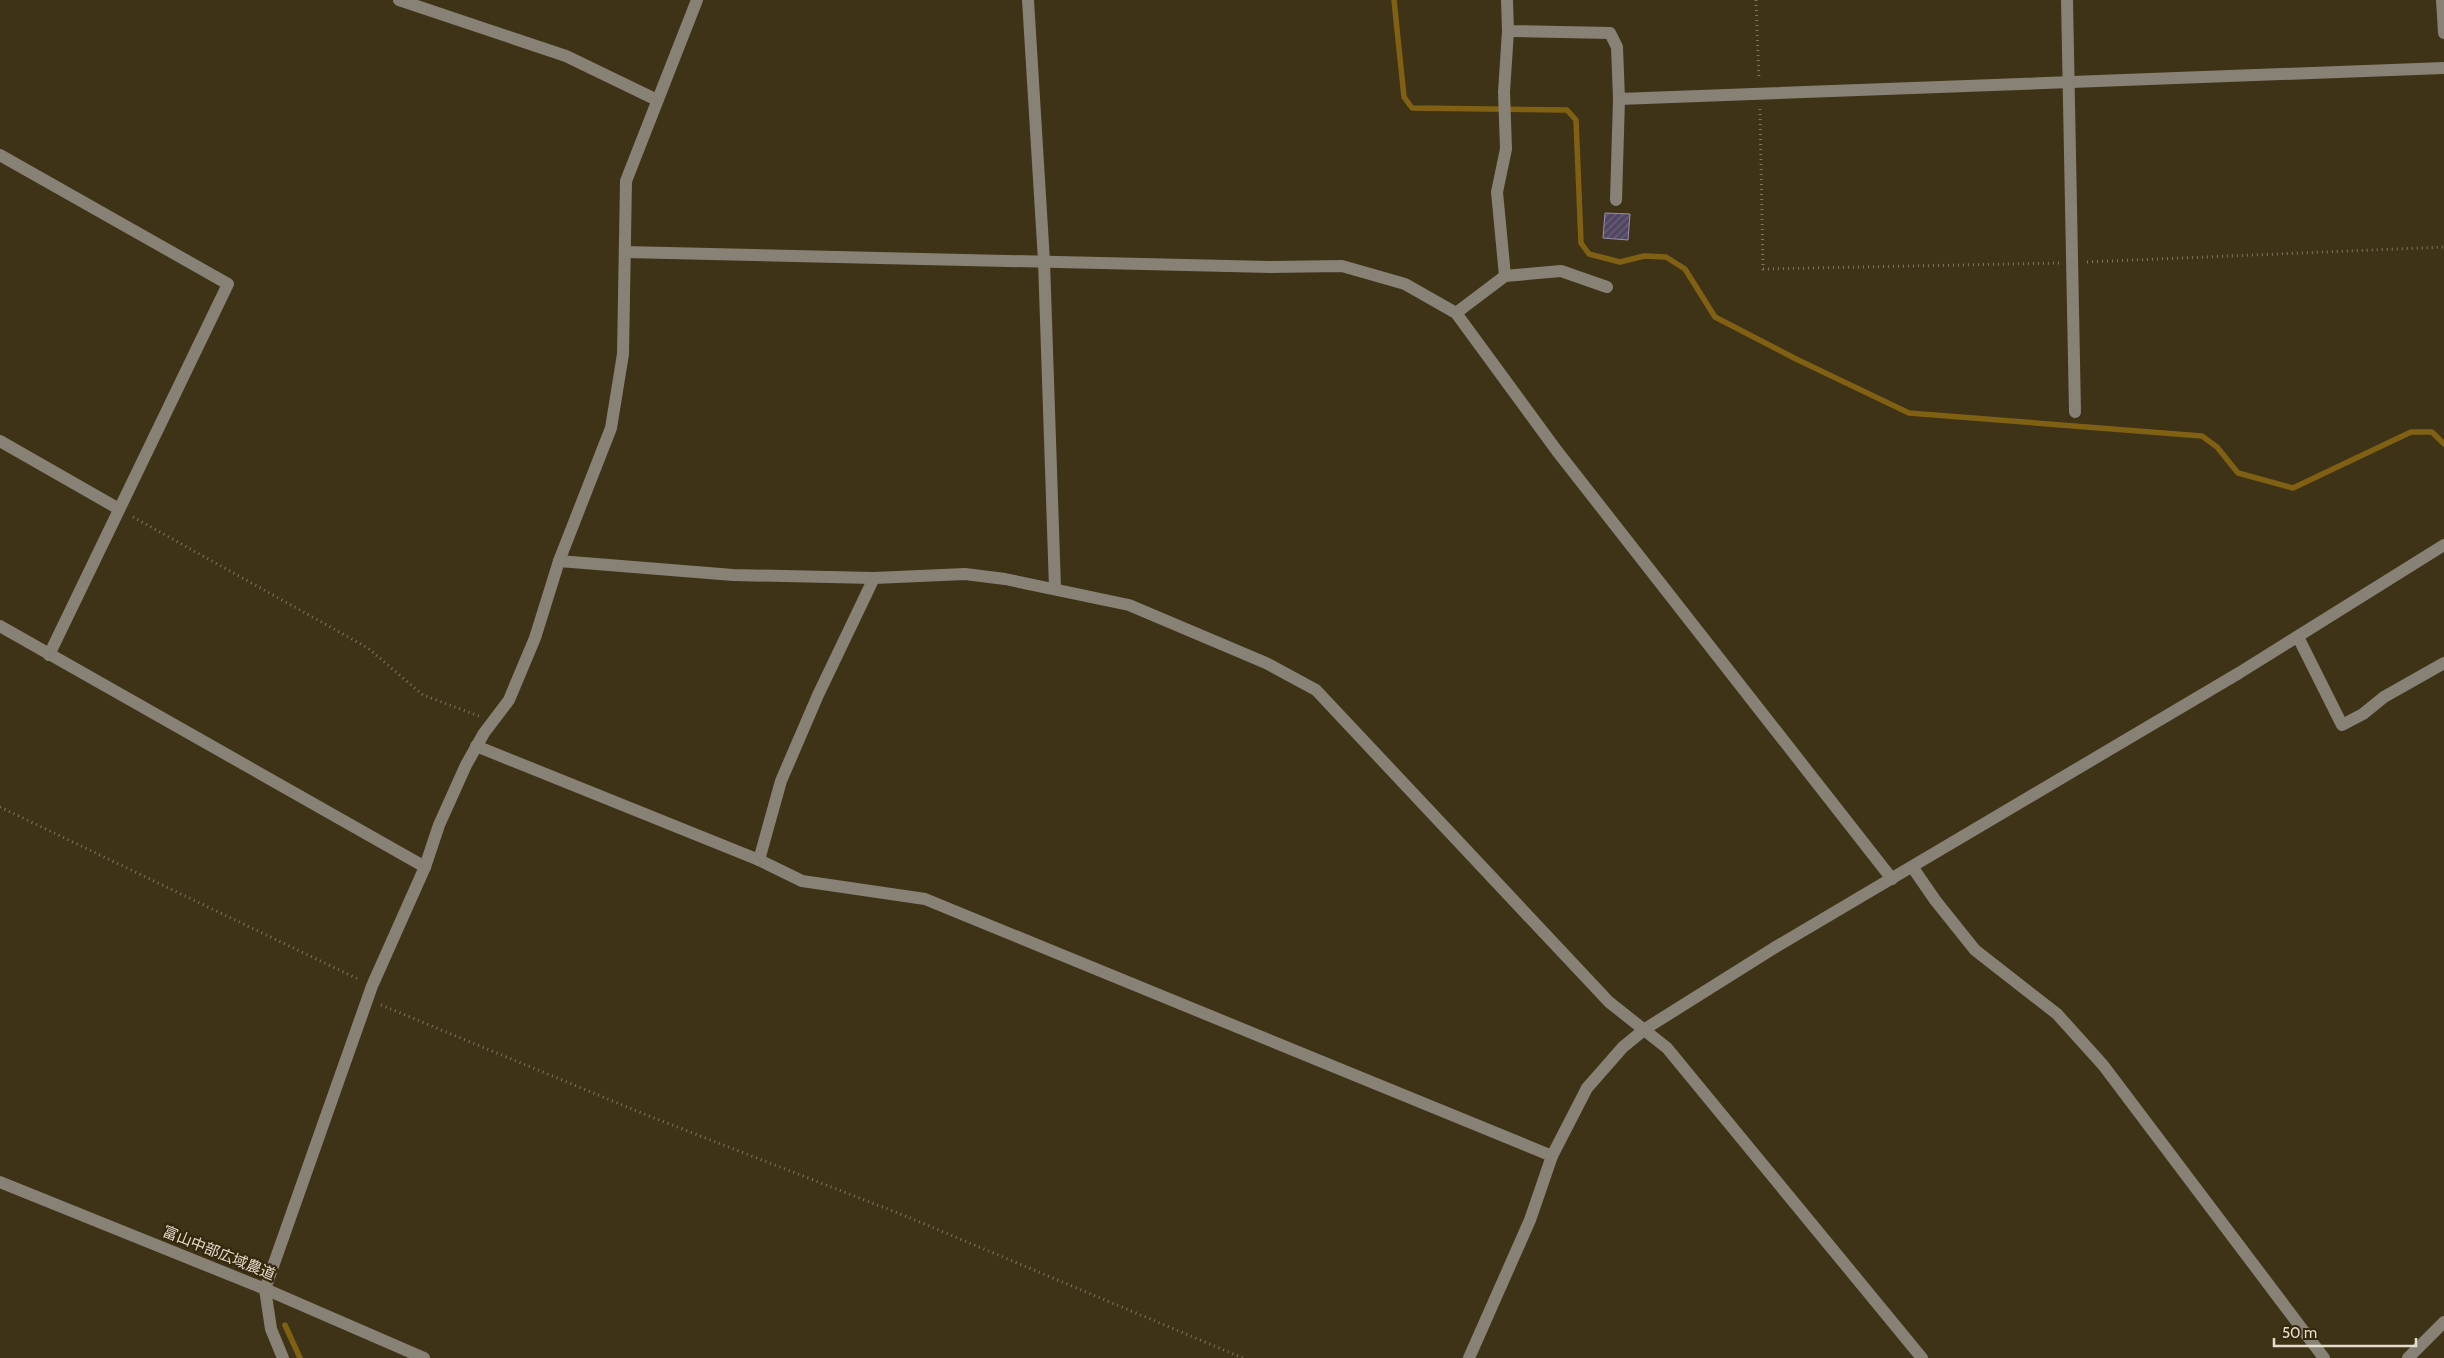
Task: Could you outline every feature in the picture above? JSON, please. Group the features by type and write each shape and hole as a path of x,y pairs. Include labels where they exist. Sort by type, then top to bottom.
{"street":[{"path":"399,0 566,56 657,100"},
{"path":"283,1358 271,1329 265,1290 367,999 425,867 439,825 466,765 491,723 509,700 536,638 559,561 611,428 623,354 626,181 697,0"},
{"path":"1028,0 1044,261 1055,588"},
{"path":"1505,276 1498,192 1506,149 1504,92 1508,0"},
{"path":"2067,0 2075,412"},
{"path":"2442,0 2444,33"},
{"path":"1508,31 1610,33 1617,47 1620,99 1616,200"},
{"path":"1620,99 2444,68"},
{"path":"0,156 228,284 49,654"},
{"path":"626,252 1270,267 1342,266 1405,284 1456,313 1557,451 1892,879"},
{"path":"1456,313 1505,276 1562,271 1607,288"},
{"path":"0,441 120,509"},
{"path":"1469,1358 1530,1220 1552,1156 1587,1088 1623,1047 1645,1029 1774,948 1914,868 2298,637 2444,545"},
{"path":"559,561 733,575 874,578 965,574 1055,588 1129,605 1266,663 1316,690 1610,1002 1667,1048 1922,1358"},
{"path":"759,860 782,781 818,695 874,578"},
{"path":"0,626 425,867"},
{"path":"2298,637 2342,725 2363,714 2384,696 2444,663"},
{"path":"476,746 759,860 802,881 925,899 1552,1156"},
{"path":"1914,868 1935,900 1975,950 2057,1014 2103,1065 2324,1358"},
{"name":"富山中部広域農道","path":"0,1182 265,1290 424,1358"},
{"path":"2408,1358 2444,1322"}],"path":[{"path":"1756,0 1760,94 1763,270 2071,263 2444,247"},
{"path":"120,509 368,648 423,695 480,716 491,723"},
{"path":"0,807 372,986"},
{"path":"367,999 644,1114 903,1215 1244,1358"}],"building":[{"path":"1605,213 1630,214 1628,240 1603,238"}],"waterway":[{"path":"1394,0 1404,97 1412,108 1567,110 1576,120 1581,243 1589,254 1620,262 1644,256 1666,257 1685,269 1715,317 1796,359 1909,413 2202,436 2217,447 2238,473 2293,488 2411,432 2432,432 2444,444"},
{"path":"285,1325 300,1358"}]}
